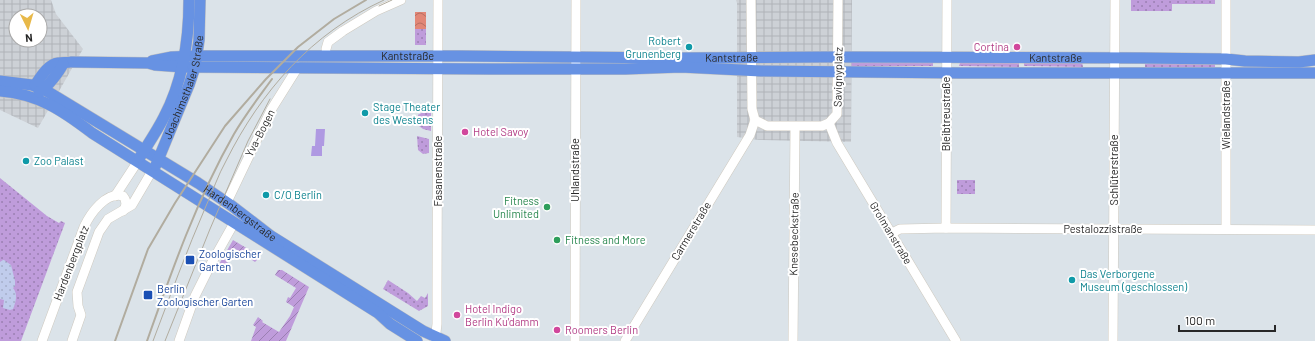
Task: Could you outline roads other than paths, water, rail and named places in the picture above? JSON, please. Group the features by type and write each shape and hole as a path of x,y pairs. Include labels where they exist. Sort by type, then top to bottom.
{"main road":[{"name":"Joachimsthaler Straße","path":"138,161 164,119 175,93 184,61 188,35 189,0"},
{"name":"Joachimsthaler Straße","path":"152,171 159,160 189,85 196,61 199,40 200,0"},
{"name":"Kantstraße","path":"40,88 61,69 63,64 71,62 148,63 159,59 196,61 438,56 1114,58 1226,59 1245,61 1315,60"},
{"name":"Kantstraße","path":"196,61 298,67 576,69 681,67 751,70 838,71 1226,74 1315,73"},
{"path":"0,81 40,88"},
{"name":"Hardenbergstraße","path":"40,88 227,202 271,236 439,340"},
{"path":"29,96 40,88"},
{"name":"Hardenbergstraße","path":"0,91 42,100 67,114 92,133 378,313 390,324 417,341"}],"street":[{"path":"326,49 328,42 343,31 376,11 401,0"},
{"name":"Fasanenstraße","path":"438,0 437,289 439,340"},
{"name":"Uhlandstraße","path":"575,341 576,0"},
{"path":"751,0 751,103 754,120"},
{"name":"Savignyplatz","path":"754,120 768,126 822,126 829,123 837,114 838,0"},
{"name":"Bleibtreustraße","path":"946,228 947,0"},
{"name":"Schlüterstraße","path":"1113,341 1115,0"},
{"name":"Wielandstraße","path":"1226,0 1226,229"},
{"name":"Yva-Bogen","path":"227,202 271,110 298,67"},
{"name":"Carmerstraße","path":"625,341 750,135 754,120"},
{"name":"Grolmanstraße","path":"829,123 837,143 956,341"},
{"name":"Knesebeckstraße","path":"793,341 795,127"},
{"name":"Hardenbergplatz","path":"42,341 89,216 96,208 115,196 138,161"},
{"name":"Hardenbergplatz","path":"72,341 81,316 78,306 77,292 99,232 108,219 132,205 152,171"},
{"path":"115,196 123,196 126,200 127,204 123,211"},
{"path":"179,341 195,296 234,223"},
{"name":"Pestalozzistraße","path":"892,233 900,229 946,228 1315,230"}],"water":[{"path":"415,12 426,12 426,29 415,29"}],"tram line":[{"path":"153,341 185,256 220,172 255,111 272,88 312,47 334,29 384,0"},
{"path":"379,6 392,0"},
{"path":"165,341 210,229 248,141 270,99"}],"railway":[{"path":"115,341 148,249 175,203 225,126 266,79 298,47 334,19 366,0"},
{"path":"147,341 186,235 208,184 238,127 272,79"}],"place":[{"name":"Robert Grunenberg","path":"689,47"},
{"name":"Cortina","path":"1017,47"},
{"name":"Stage Theater des Westens","path":"365,113"},
{"name":"Hotel Savoy","path":"465,132"},
{"name":"Zoo Palast","path":"26,161"},
{"name":"C/O Berlin","path":"266,195"},
{"name":"Fitness Unlimited","path":"547,207"},
{"name":"Fitness and More","path":"557,240"},
{"name":"Zoologischer Garten","path":"190,260"},
{"name":"Das Verborgene Museum (geschlossen)","path":"1072,280"},
{"name":"Berlin Zoologischer Garten","path":"148,295"},
{"name":"Hotel Indigo Berlin Ku'damm","path":"457,315"},
{"name":"Roomers Berlin","path":"557,330"}]}
